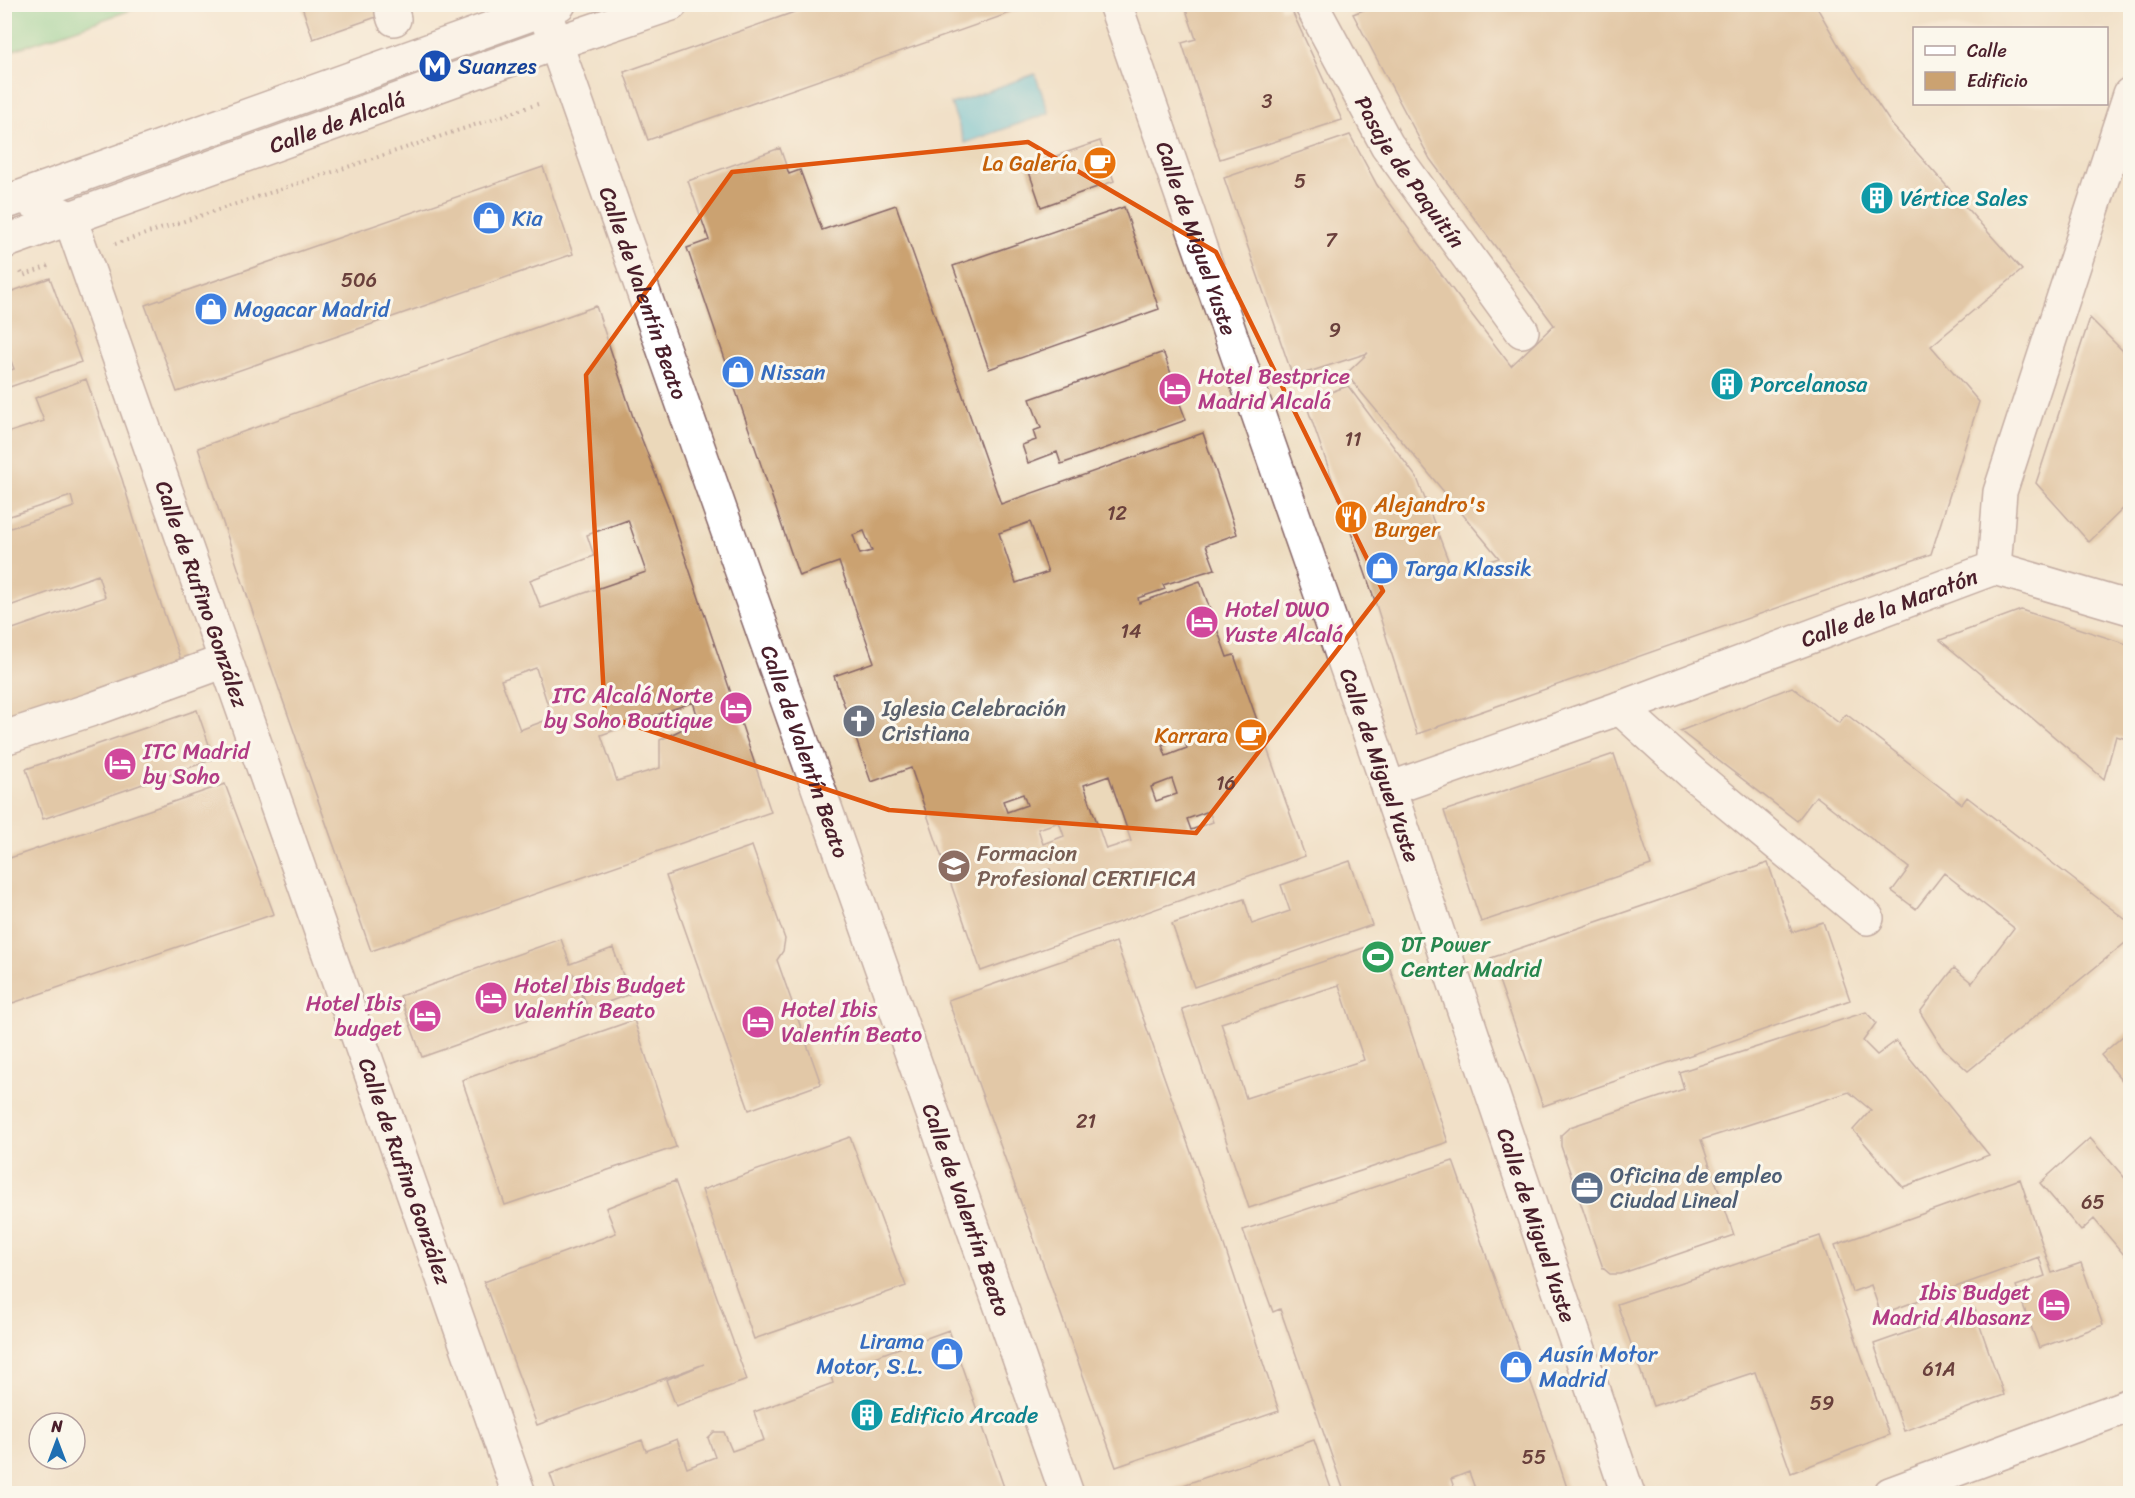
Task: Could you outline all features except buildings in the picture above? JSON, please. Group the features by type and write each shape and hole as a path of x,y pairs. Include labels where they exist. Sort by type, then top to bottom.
{"street":[{"name":"Calle de Alcalá","path":"4,242 671,4"},
{"name":"Calle de Miguel Yuste","path":"1115,4 1389,789 1628,1494"},
{"name":"Pasaje de Paquitín","path":"1311,4 1387,145 1522,331"},
{"name":"Calle de Alcalá","path":"14,200 551,7"},
{"name":"Calle de Valentín Beato","path":"551,7 556,44 1057,1491"},
{"name":"Calle de la Maratón","path":"1389,789 1620,708 1994,568 2000,492 2130,94"},
{"path":"14,200 70,218"},
{"name":"Calle de Rufino González","path":"70,218 519,1494"},
{"path":"1994,568 2130,608"},
{"path":"4,738 93,709 225,661"},
{"path":"1620,708 1693,774 1868,918"},
{"path":"1890,1494 2130,1405"}],"path":[{"path":"111,245 543,102"},
{"path":"23,276 61,262"}],"highlighted area":[{"path":"1028,142 1216,252 1383,591 1196,833 889,810 605,716 586,375 732,172"}],"shaded area":[{"path":"671,5 2130,5 2130,1493 5,1494 5,242"}],"green space":[{"path":"5,4 146,4 146,5 5,53"}],"water":[{"path":"1035,74 1049,113 965,143 951,104"}],"place":[{"name":"Suanzes","path":"435,66"},
{"name":"La Galería","path":"1100,163"},
{"name":"Vértice Sales","path":"1877,198"},
{"name":"Kia","path":"489,218"},
{"name":"Mogacar Madrid","path":"211,309"},
{"name":"Nissan","path":"738,372"},
{"name":"Porcelanosa","path":"1727,384"},
{"name":"Hotel Bestprice Madrid Alcalá","path":"1175,389"},
{"name":"Alejandro's Burger","path":"1351,517"},
{"name":"Targa Klassik","path":"1382,568"},
{"name":"Hotel DWO Yuste Alcalá","path":"1202,622"},
{"name":"ITC Alcalá Norte by Soho Boutique","path":"736,708"},
{"name":"Iglesia Celebración Cristiana","path":"859,721"},
{"name":"Karrara","path":"1251,735"},
{"name":"ITC Madrid by Soho","path":"120,764"},
{"name":"Formacion Profesional CERTIFICA","path":"954,866"},
{"name":"DT Power Center Madrid","path":"1378,957"},
{"name":"Hotel Ibis Budget Valentín Beato","path":"491,998"},
{"name":"Hotel Ibis budget","path":"425,1016"},
{"name":"Hotel Ibis Valentín Beato","path":"758,1022"},
{"name":"Oficina de empleo Ciudad Lineal","path":"1587,1188"},
{"name":"Ibis Budget Madrid Albasanz","path":"2054,1305"},
{"name":"Lirama Motor, S.L.","path":"947,1354"},
{"name":"Ausín Motor Madrid","path":"1516,1367"},
{"name":"Edificio Arcade","path":"867,1415"}]}
